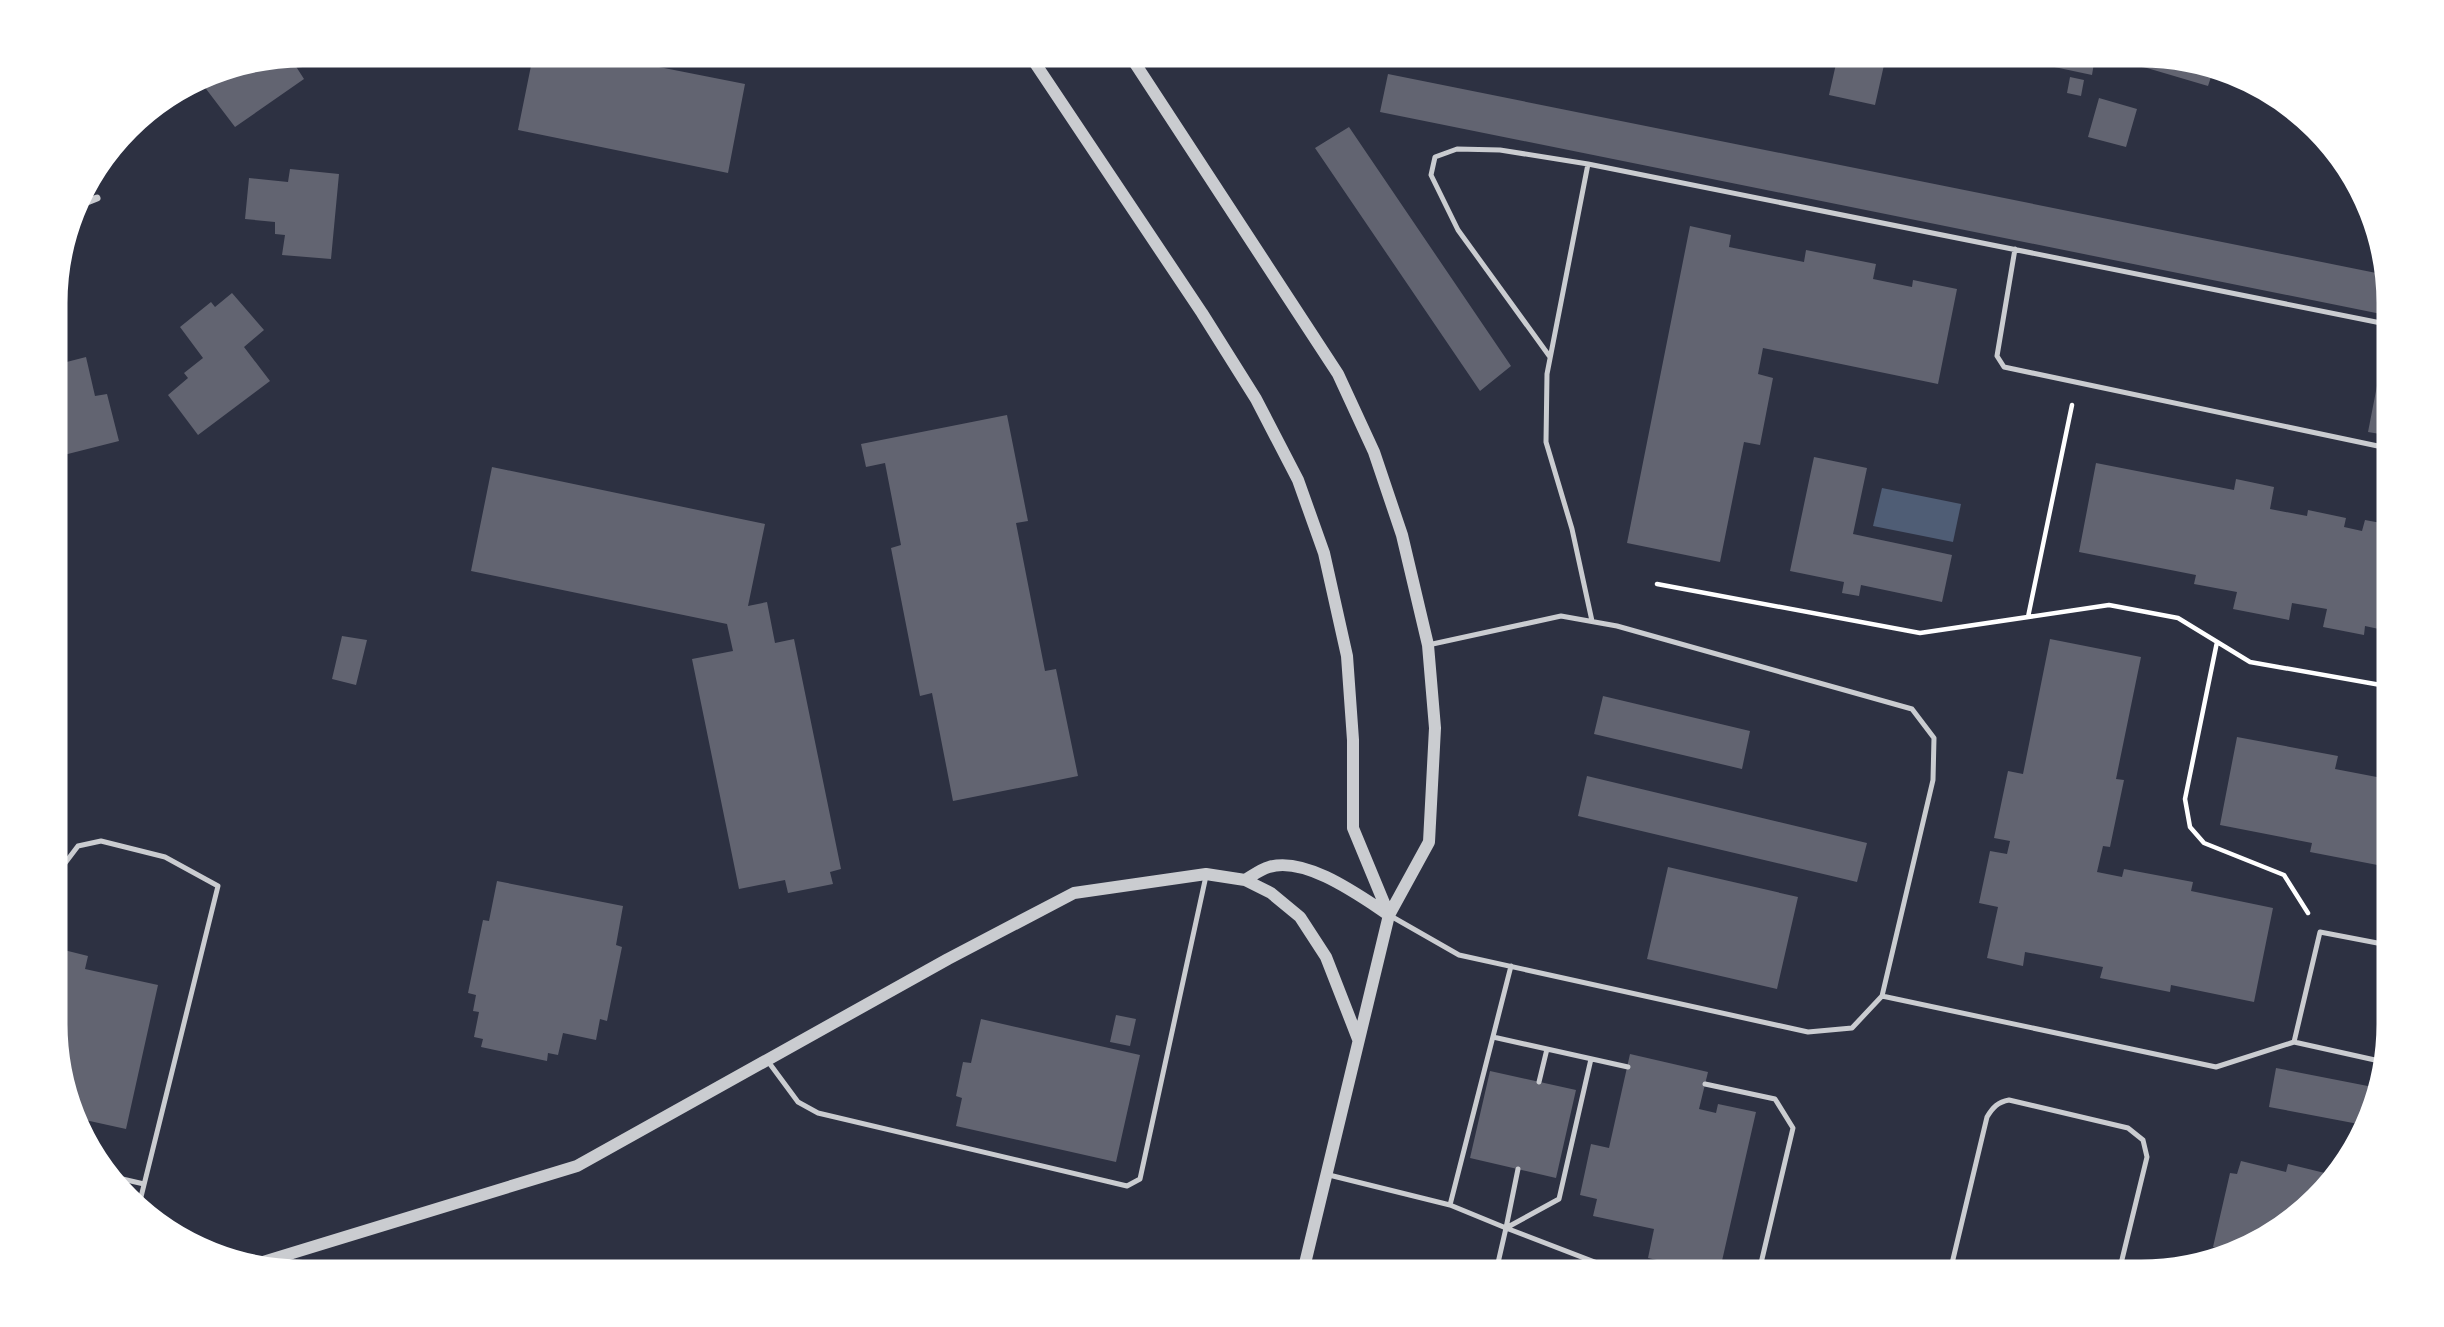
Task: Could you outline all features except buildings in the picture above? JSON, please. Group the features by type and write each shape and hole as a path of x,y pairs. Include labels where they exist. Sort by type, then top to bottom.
{"street":[{"path":"1035,64 1209,324 1256,399 1298,480 1324,552 1347,656 1353,740 1353,828 1388,915"},
{"path":"1135,64 1338,374 1374,452 1402,535 1428,645 1435,728 1429,842 1388,915 1305,1263"},
{"path":"85,203 97,198"},
{"path":"1245,880 1271,866 1304,867 1342,884 1388,915"},
{"path":"266,1261 577,1166 948,959 1073,893 1206,874 1245,880 1271,893 1300,917 1326,957 1358,1039"}],"lane":[{"path":"1550,357 1458,230 1431,174 1435,157 1457,149 1500,150 1588,164 2381,323"},
{"path":"1588,164 1547,374 1546,442 1572,529 1592,621"},
{"path":"2015,249 1997,356 2004,367 2381,447"},
{"path":"1388,915 1460,954 1808,1032 1853,1028 1882,996 1933,780 1934,738 1912,709 1706,651 1592,621 1561,616 1428,645"},
{"path":"63,864 78,846 101,841 165,857 218,886 140,1199"},
{"path":"767,1060 798,1102 818,1113 1126,1186 1140,1179 1206,874"},
{"path":"2294,1042 2320,932 2381,944"},
{"path":"1450,1205 1511,965"},
{"path":"1882,996 2216,1068 2294,1042 2378,1060"},
{"path":"1493,1037 1628,1067"},
{"path":"1539,1082 1547,1049"},
{"path":"1506,1228 1559,1199 1591,1059"},
{"path":"1705,1084 1775,1100 1793,1128 1761,1263"},
{"path":"1953,1263 1987,1117 1992,1108 2009,1100 2128,1128 2143,1140 2147,1157 2121,1263"},
{"path":"1498,1263 1518,1169"},
{"path":"1325,1174 1450,1205 1598,1263"},
{"path":"120,1179 144,1184"}],"path":[{"path":"2028,617 2077,383"},
{"path":"1657,584 1920,633 2109,605 2178,618 2250,662 2381,685"},
{"path":"2217,642 2185,799 2190,827 2204,843 2284,875 2320,932"}],"water":[{"path":"1882,488 1961,504 1953,542 1873,526"}]}
